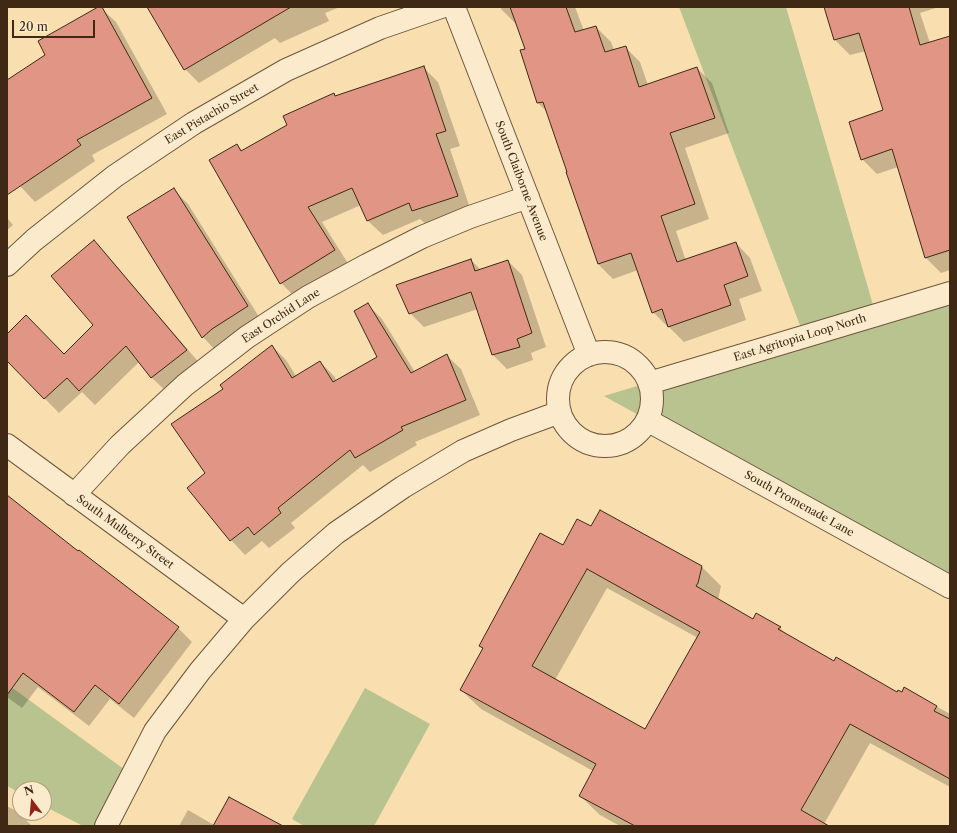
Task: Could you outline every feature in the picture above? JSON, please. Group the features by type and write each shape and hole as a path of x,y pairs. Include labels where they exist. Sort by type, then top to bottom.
{"street":[{"name":"East Pistachio Street","path":"7,265 34,240 115,176 194,123 286,70 380,28 441,7"},
{"name":"South Claiborne Avenue","path":"454,7 589,355"},
{"name":"East Orchid Lane","path":"74,495 120,445 185,385 247,337 308,297 422,237 470,217 528,198"},
{"name":"East Agritopia Loop North","path":"649,383 950,293"},
{"path":"603,352 618,354 632,360 642,370 649,383 652,395 651,408 647,420 638,433 624,442 609,446 593,444 578,438 567,427 560,412 558,398 560,384 567,372 576,362 589,355 603,352"},
{"path":"106,826 155,732 200,671 244,619 291,572 336,533 403,487 463,451 511,430 560,412"},
{"name":"South Promenade Lane","path":"647,420 950,588"},
{"name":"South Mulberry Street","path":"7,445 244,619"}],"green space":[{"path":"679,7 786,7 876,315 950,293 950,587 604,396 804,336"},
{"path":"7,684 132,775 106,826 83,826 52,810 52,781 12,781 12,789 7,786"},
{"path":"365,688 430,724 374,826 304,826 292,819"}],"building":[{"path":"98,7 102,7 152,98 77,140 81,145 7,195 7,80 45,55 38,41"},
{"path":"147,7 291,7 184,70"},
{"path":"510,7 566,7 575,32 596,26 605,52 626,46 639,87 697,67 715,118 670,133 695,204 661,216 677,262 736,242 748,276 724,285 731,305 668,327 662,309 652,313 631,253 598,264 543,102 537,103 520,50 525,49"},
{"path":"824,7 909,7 920,45 950,36 950,250 925,258 892,149 861,160 849,122 883,110 859,33 834,40"},
{"path":"424,66 446,131 436,134 458,196 412,211 409,203 367,221 352,188 308,207 335,250 280,284 209,160 237,144 241,151 287,125 283,116 334,93 335,96"},
{"path":"174,188 248,306 212,329 202,338 127,217"},
{"path":"94,240 187,350 151,378 126,346 79,391 67,378 44,399 7,361 7,334 26,315 64,354 93,325 51,276"},
{"path":"471,259 475,271 508,260 532,333 517,339 520,347 492,355 471,292 409,314 396,285"},
{"path":"368,303 411,373 447,354 466,400 401,427 403,430 355,458 350,450 278,508 281,513 254,535 248,527 230,541 187,488 205,473 171,424 223,389 220,385 272,345 292,378 320,361 333,382 377,357 354,311"},
{"path":"7,495 179,627 119,704 95,685 74,712 23,673 7,695"},
{"path":"600,510 702,566 696,586 753,619 756,613 781,627 778,629 834,661 836,657 897,692 898,690 902,692 904,687 937,706 934,711 950,719 950,779 850,724 801,810 829,826 635,826 579,796 596,764 460,690 483,648 479,646 540,533 563,545 577,519 591,526","holes":["587,569 700,632 645,729 532,666"]},
{"path":"229,797 283,826 213,826"}]}
